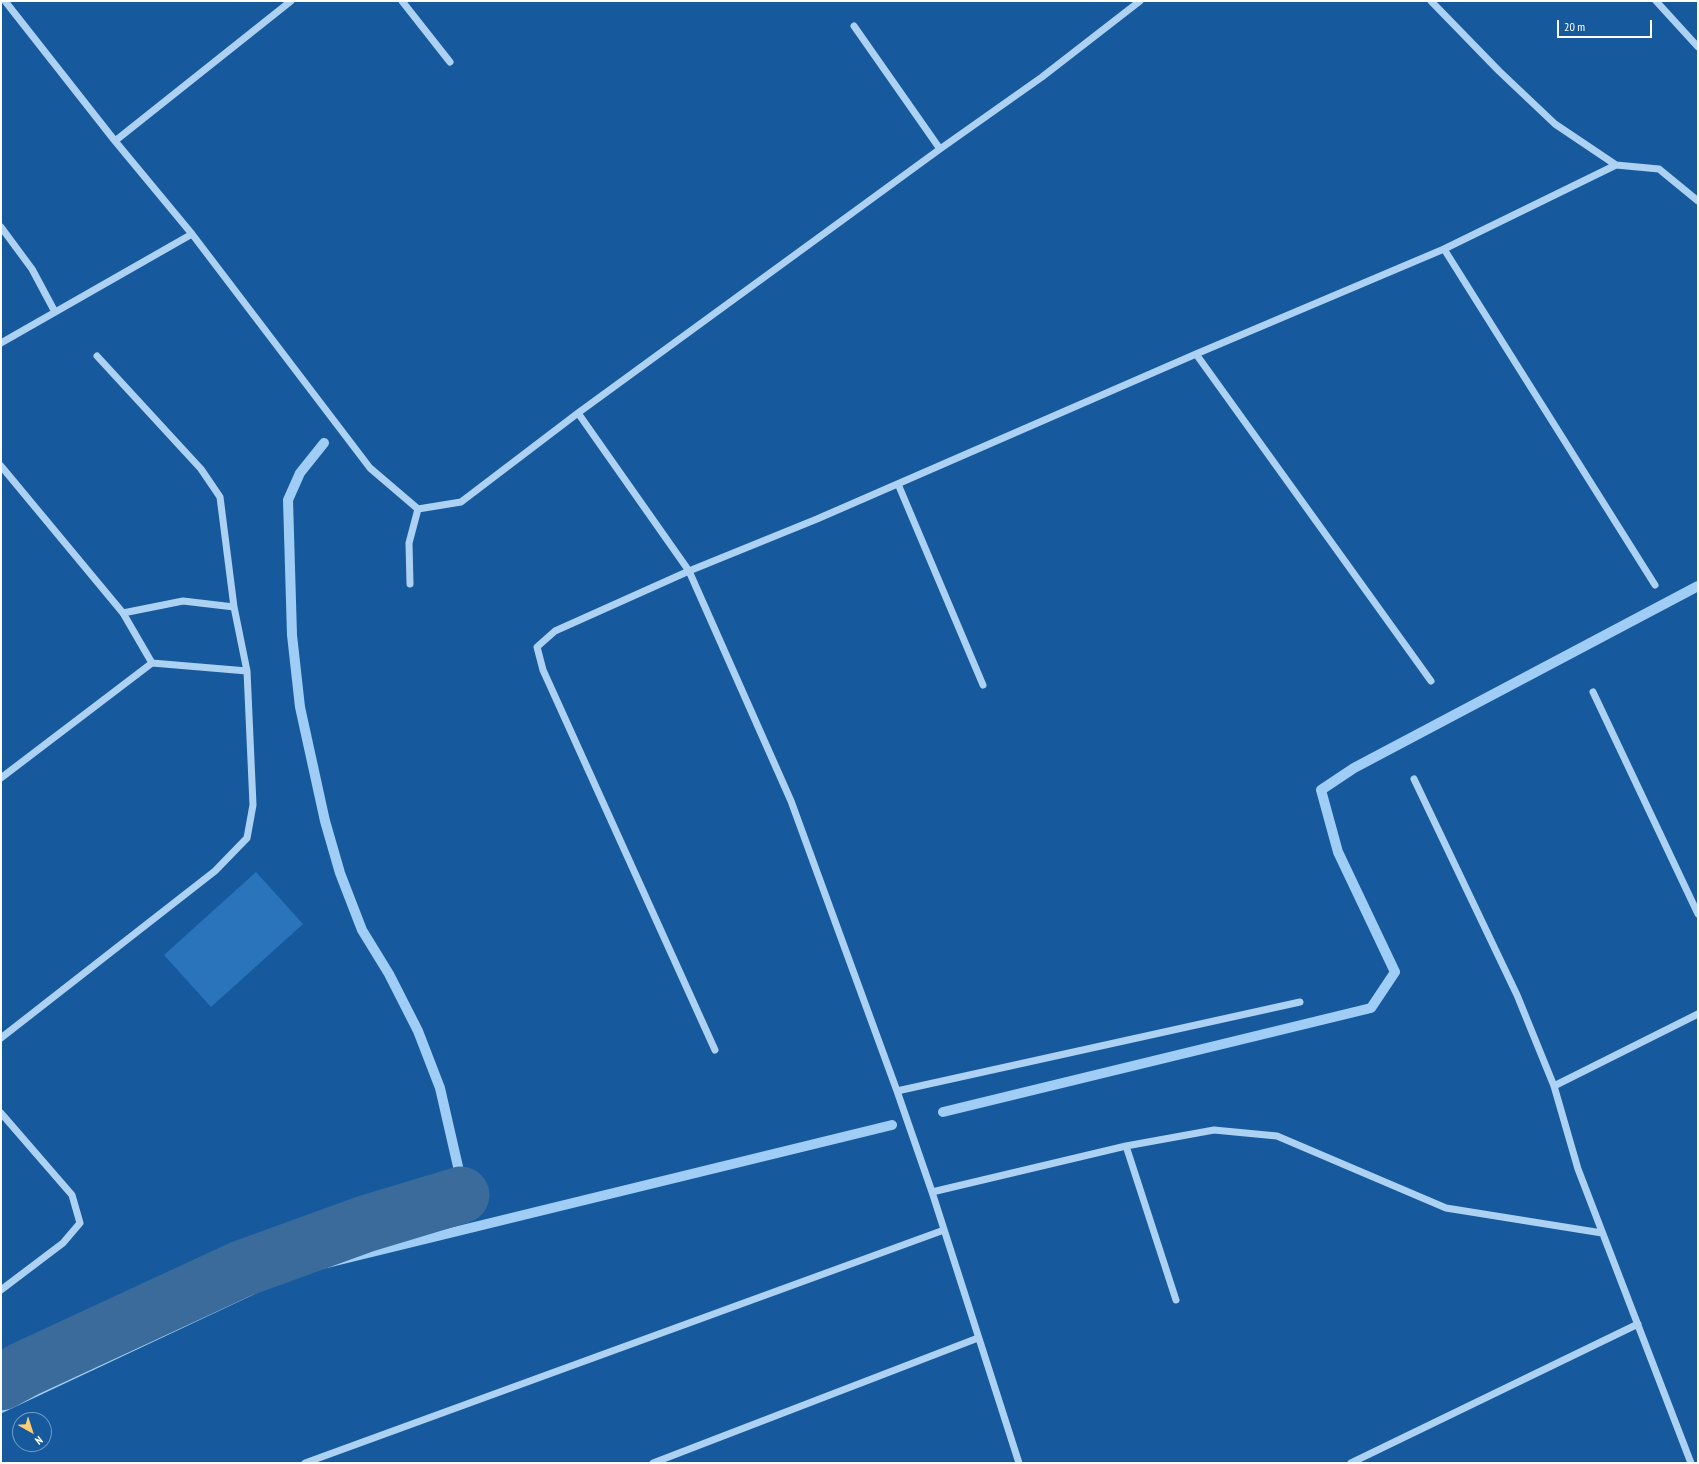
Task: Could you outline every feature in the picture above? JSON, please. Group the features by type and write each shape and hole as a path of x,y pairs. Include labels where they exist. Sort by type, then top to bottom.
{"street":[{"path":"5,1 115,141 192,234 370,468 418,510"},
{"path":"115,141 291,1"},
{"path":"402,1 450,62"},
{"path":"418,510 461,502 578,413 940,149 1042,77 1140,1"},
{"path":"1432,1 1499,71 1555,124 1616,165 1659,169 1698,201"},
{"path":"1656,1 1698,47"},
{"path":"854,26 940,149"},
{"path":"715,1050 543,670 537,647 555,631 689,571 817,519 1196,354 1444,249 1616,165"},
{"path":"1,227 32,269 55,312"},
{"path":"1,343 192,234"},
{"path":"1444,249 1655,585"},
{"path":"1196,354 1431,681"},
{"path":"1,1038 215,871 247,838 253,805 247,671 234,607 220,497 201,469 97,356"},
{"path":"578,413 689,571 790,801 897,1091 932,1192 1019,1463"},
{"path":"1,466 123,613 152,663"},
{"path":"898,484 984,685"},
{"path":"410,584 409,543 418,510"},
{"path":"123,613 183,601 234,607"},
{"path":"1,778 152,663 247,671"},
{"path":"1593,692 1698,914"},
{"path":"1414,779 1517,995 1554,1086 1578,1169 1691,1463"},
{"path":"897,1091 1300,1002"},
{"path":"1554,1086 1698,1014"},
{"path":"1,1113 72,1195 80,1223 63,1242 1,1290"},
{"path":"932,1192 1126,1146 1214,1130 1277,1136 1446,1208 1602,1234"},
{"path":"1126,1146 1176,1300"},
{"path":"305,1463 944,1230"},
{"path":"1351,1463 1638,1324"},
{"path":"653,1463 978,1338"}],"shaded area":[{"path":"256,872 303,924 211,1007 164,955"}],"waterway":[{"path":"324,443 300,473 288,500 292,635 300,707 325,821 340,873 362,930 389,974 418,1031 440,1088 459,1171 461,1195"},
{"path":"943,1112 1371,1008 1395,972 1338,852 1321,790 1354,768 1698,586"},
{"path":"1,1408 290,1272 892,1125"},
{"path":"1,1382 25,1369 241,1269 365,1224 461,1195"}]}
